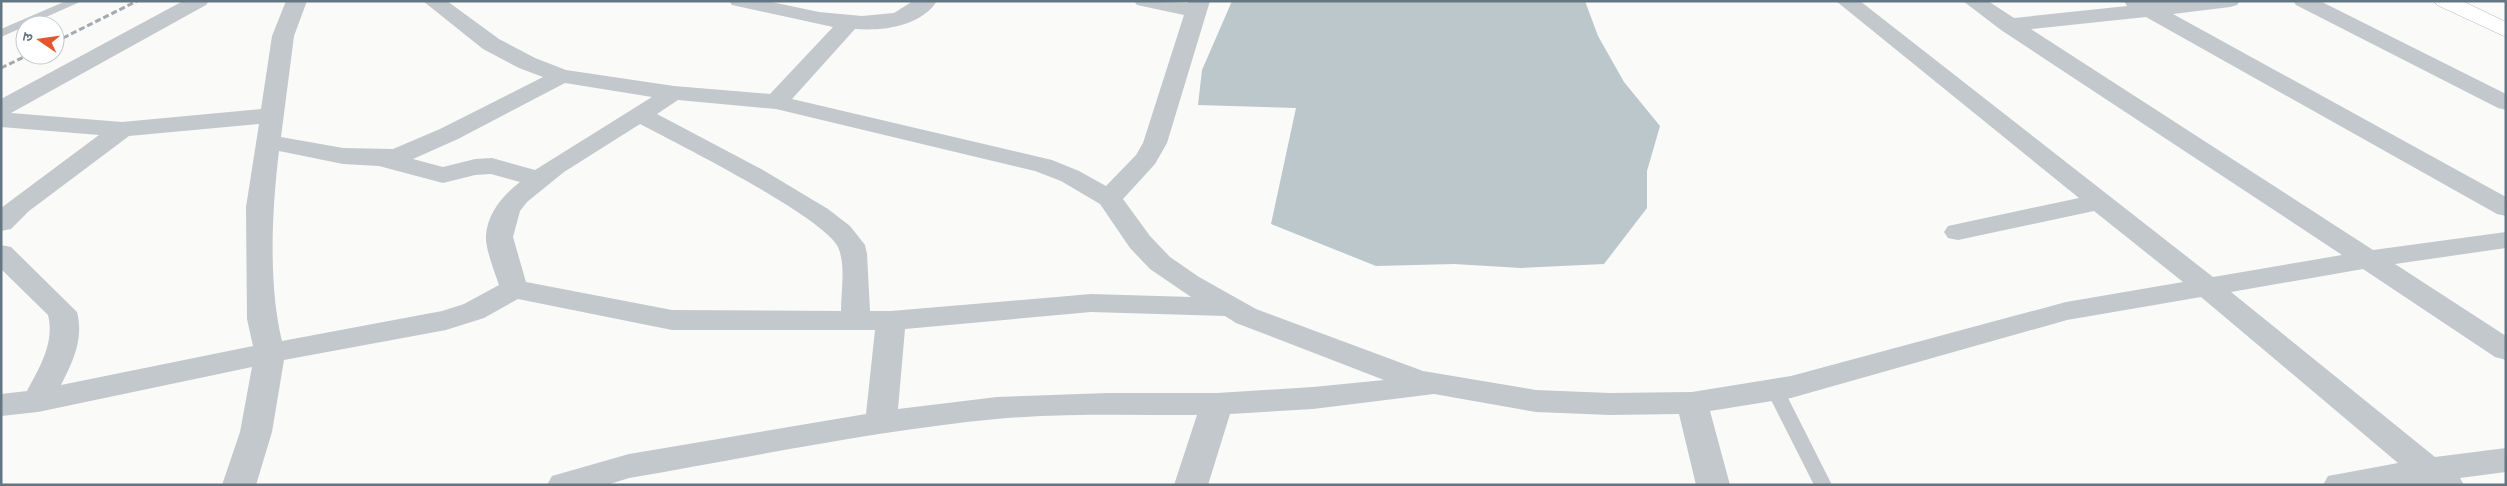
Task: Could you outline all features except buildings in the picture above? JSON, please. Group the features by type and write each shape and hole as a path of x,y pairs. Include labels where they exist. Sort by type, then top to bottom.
{"main road":[{"path":"2444,1 2506,30"}],"street":[{"path":"1,109 199,1"},
{"path":"239,485 256,432 270,353 262,319 259,207 284,36 297,1"},
{"path":"433,1 491,44 527,63 562,76 674,93 776,102 1043,165 1070,176 1110,198 1140,242 1160,263 1189,284 1246,316 1409,377 1536,401 1610,404 1692,403 1775,390 2066,311 2365,260 2506,240"},
{"path":"740,1 848,22 868,24 899,19 927,1"},
{"path":"1110,198 1146,159 1155,143 1197,6 1144,1"},
{"path":"1846,1 2207,287 2438,477"},
{"path":"1973,1 2365,260 2506,350"},
{"path":"2009,25 2141,5 2230,1"},
{"path":"2303,1 2506,103"},
{"path":"2141,5 2506,208"},
{"path":"776,102 848,22"},
{"path":"380,158 413,151 562,76"},
{"path":"514,289 499,236 507,210 518,196 539,179 674,93"},
{"path":"639,114 799,202 831,224 850,244 855,268 855,321"},
{"path":"1,120 122,129 272,115"},
{"path":"1,223 20,205 122,129"},
{"path":"268,142 330,154 380,158 443,175 476,167 492,166 539,179"},
{"path":"1958,232 2100,202"},
{"path":"1,253 62,312 67,324 66,338 38,401"},
{"path":"1,405 38,401 270,353 446,320 474,311 514,289 672,320 891,321 1090,304 1231,307"},
{"path":"881,423 891,321"},
{"path":"564,485 630,466 881,423 997,408 1108,404 1217,404 1313,398 1439,384"},
{"path":"1692,403 1713,485"},
{"path":"1191,485 1217,404"},
{"path":"2340,485 2438,477 2506,460"}],"lane":[{"path":"1,33 76,1"},
{"path":"1775,390 1823,485"}],"shaded area":[{"path":"1232,1 1585,1 1598,36 1624,82 1660,126 1647,171 1647,208 1604,264 1521,268 1454,264 1376,266 1271,224 1296,108 1198,105 1202,70"}],"railway":[{"path":"65,37 137,1"},
{"path":"1,68 15,61"}]}
